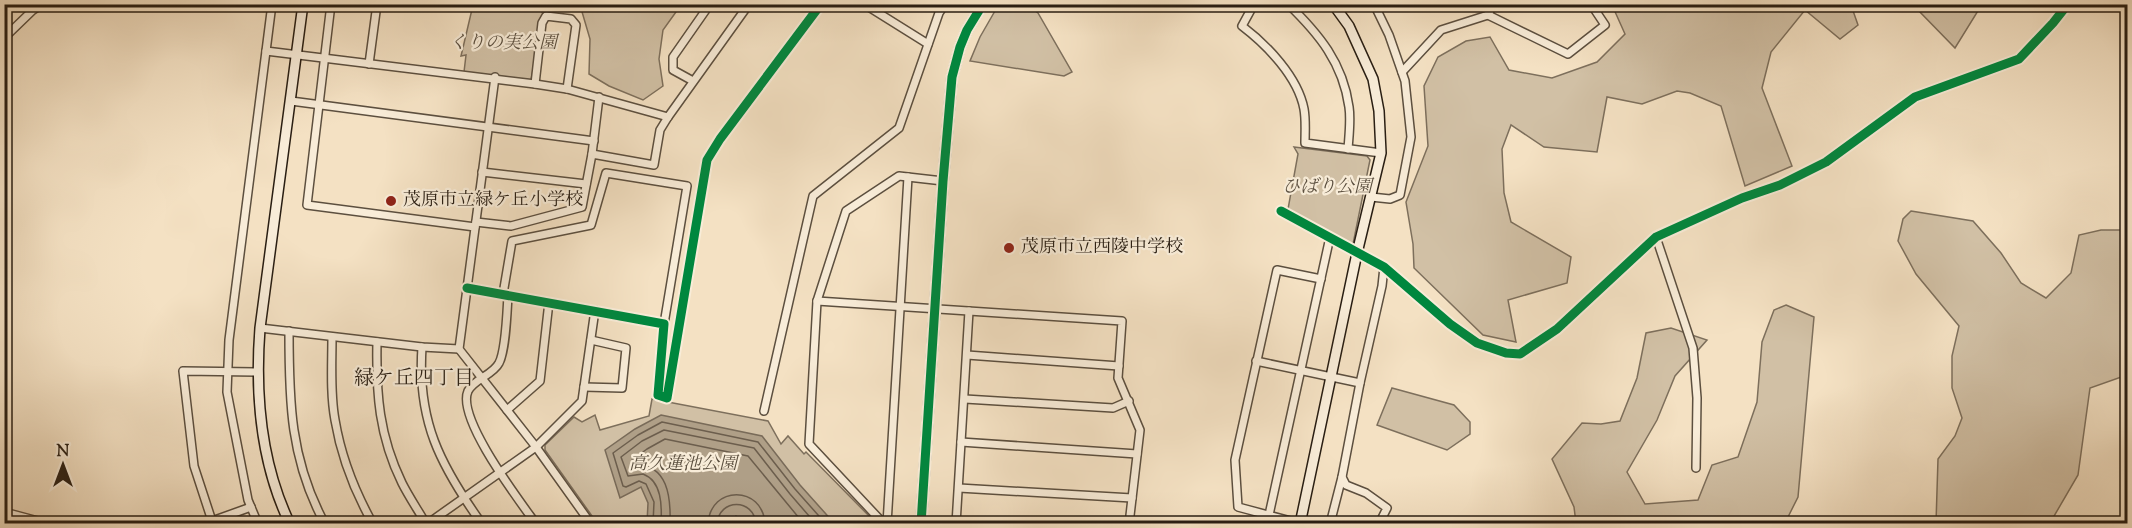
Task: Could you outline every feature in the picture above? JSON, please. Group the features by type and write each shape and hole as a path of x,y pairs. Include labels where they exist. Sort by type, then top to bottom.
{"street":[{"path":"4,38 42,4"},
{"path":"258,524 251,507 227,392 229,340 272,4"},
{"path":"290,524 271,470 261,410 258,372 260,328 303,4"},
{"path":"331,4 307,205 475,225 511,226 582,207 599,97"},
{"path":"369,64 377,4"},
{"path":"693,81 673,70 673,57 710,4"},
{"path":"592,154 654,165 660,130 749,4"},
{"path":"536,524 476,434 466,400 468,390 498,364 512,241 591,225 606,173 687,186 664,324 658,395 667,398 707,160 720,139 821,4"},
{"path":"864,4 928,44"},
{"path":"764,411 813,196 899,128 939,12 945,4"},
{"path":"921,524 952,77 967,30 983,4"},
{"path":"1254,4 1242,26 1264,42 1292,81 1304,108 1305,143 1381,153"},
{"path":"1288,4 1314,29 1343,77 1349,109 1348,149"},
{"path":"1322,279 1277,270 1235,460 1238,507 1301,523 1357,254 1381,153 1379,111 1372,79 1350,26 1333,4"},
{"path":"1371,197 1390,199 1400,195 1411,137 1405,81 1389,35 1374,4"},
{"path":"1488,15 1493,4"},
{"path":"1402,72 1441,30 1488,15 1568,54 1605,26 1593,7 1588,4"},
{"path":"1281,211 1384,267 1450,324 1477,343 1515,355 1520,354 1557,330 1656,237 1826,162 1915,97 2019,59 2068,4"},
{"path":"535,84 542,23 546,16 571,19 576,25 567,89"},
{"path":"266,51 495,77 567,89 668,117"},
{"path":"495,77 459,349 536,447 591,524"},
{"path":"291,101 594,141"},
{"path":"482,172 586,184"},
{"path":"885,524 809,444 817,301 846,211 899,177 943,181"},
{"path":"885,524 908,177"},
{"path":"1267,524 1330,237"},
{"path":"1656,237 1692,348 1697,398 1696,468"},
{"path":"1330,524 1342,477 1384,267"},
{"path":"467,288 664,324"},
{"path":"817,301 1122,321 1118,378 1140,430 1129,524"},
{"path":"507,410 540,381 549,302"},
{"path":"377,342 376,386 386,443 402,485 427,524 536,447 582,400 595,310"},
{"path":"956,524 969,311"},
{"path":"260,328 422,347 459,349"},
{"path":"289,332 289,388 296,450 313,502 325,524"},
{"path":"332,337 334,418 352,478 373,524"},
{"path":"584,387 622,388 627,358 626,348 591,340"},
{"path":"422,347 420,370 424,410 442,460 482,524"},
{"path":"967,355 1119,366"},
{"path":"1256,361 1360,383"},
{"path":"251,507 212,521 194,466 183,371 258,372"},
{"path":"964,399 1113,408 1129,401"},
{"path":"961,442 1137,454"},
{"path":"1342,477 1346,485 1366,493 1387,508 1379,524"},
{"path":"959,488 1132,498"},
{"path":"4,512 49,524"}],"green space":[{"path":"999,4 1027,5 1038,13 1072,72 1064,76 970,61 980,37"},
{"path":"1980,4 1981,6 1955,48 1918,10 1920,5"},
{"name":"くりの実公園","path":"473,5 566,5 551,7 541,12 544,12 531,80 464,72 466,55 461,56"},
{"path":"580,5 681,5 663,30 659,59 663,86 643,100 609,86 589,74 590,39"},
{"path":"1612,5 1851,5 1858,25 1840,39 1805,10 1771,52 1762,88 1792,166 1745,186 1721,106 1690,93 1677,91 1642,104 1607,97 1597,152 1544,147 1511,125 1502,149 1504,193 1511,222 1571,257 1567,283 1508,300 1516,342 1483,335 1414,268 1413,244 1406,202 1428,146 1424,86 1438,57 1466,41 1490,37 1509,70 1552,78 1597,62 1625,34"},
{"name":"ひばり公園","path":"1294,147 1367,156 1370,160 1353,244 1349,245 1288,209 1298,154"},
{"path":"1911,211 1973,221 2001,253 2021,283 2046,298 2071,273 2079,235 2101,230 2127,230 2127,375 2090,388 2078,475 2050,523 1936,523 1938,459 1955,436 1962,418 1952,388 1952,356 1959,326 1916,274 1898,241 1903,219"},
{"path":"1786,305 1814,317 1798,497 1785,523 1576,523 1574,507 1552,459 1582,423 1601,424 1620,421 1637,378 1646,333 1671,328 1707,340 1675,376 1657,420 1627,472 1645,504 1698,500 1712,465 1738,457 1757,402 1762,342 1774,310"},
{"path":"1392,388 1454,405 1470,422 1470,434 1447,450 1377,425"},
{"name":"高久蓮池公園","path":"652,399 768,421 781,444 788,436 876,523 597,523 545,450 545,445 574,417 582,422 595,415 600,430 649,416"}],"water":[{"path":"661,415 762,436 800,485 834,523 745,523 736,516 728,523 647,523 648,503 641,487 620,498 605,450 635,429"}],"cycle path":[{"path":"467,288 664,324 658,395 667,398 707,160 720,139 821,4"},
{"path":"921,524 952,77 967,30 983,4"},
{"path":"1281,211 1384,267 1450,324 1477,343 1506,353 1520,354 1557,329 1656,237 1742,198 1780,185 1826,162 1915,97 2019,59 2068,4"}],"place":[{"name":"茂原市立緑ケ丘小学校","path":"391,201"},
{"name":"茂原市立西陵中学校","path":"1009,248"}],"district":[{"name":"緑ケ丘四丁目","path":"414,379"}]}
